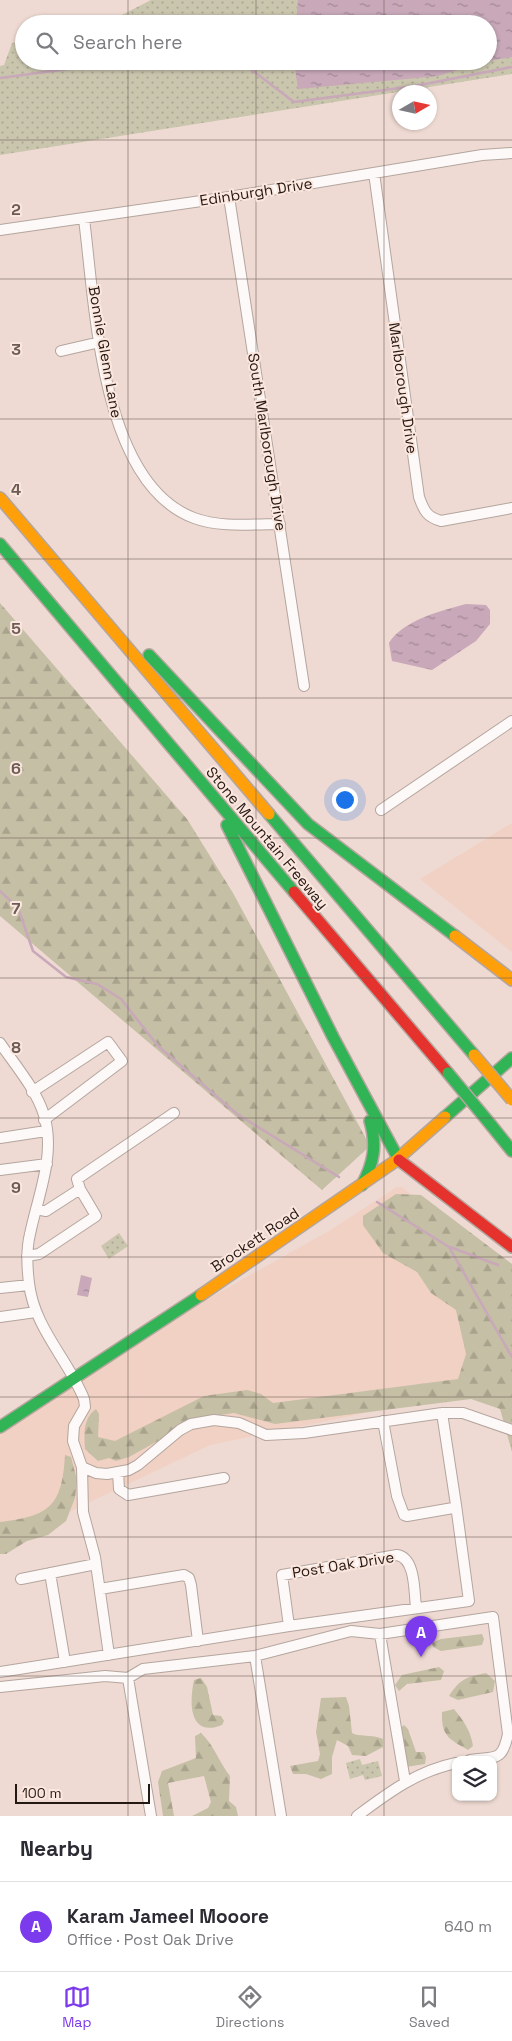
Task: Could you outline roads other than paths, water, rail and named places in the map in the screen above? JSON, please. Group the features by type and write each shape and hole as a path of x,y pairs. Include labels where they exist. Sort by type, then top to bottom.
{"main road":[{"path":"0,497 292,810 322,836 512,980"},
{"name":"Stone Mountain Freeway","path":"0,497 512,1100"},
{"name":"Stone Mountain Freeway","path":"0,544 512,1151"},
{"path":"212,796 357,1083 398,1159 512,1248"},
{"name":"Brockett Road","path":"0,1427 362,1185 398,1159 512,1058"},
{"path":"357,1083 376,1144 372,1168 362,1185"}],"street":[{"name":"Edinburgh Drive","path":"0,230 229,197 482,155 512,153"},
{"name":"Marlborough Drive","path":"374,173 416,478 419,497 425,513 432,519 441,521 512,508"},
{"name":"South Marlborough Drive","path":"229,197 304,686"},
{"name":"Bonnie Glenn Lane","path":"84,219 100,342 120,432 134,462 151,486 172,507 192,518 213,524 280,524"},
{"path":"61,351 100,342"},
{"path":"380,810 512,721"},
{"path":"32,1092 108,1042 122,1061 44,1120"},
{"path":"0,1044 32,1092 44,1120 46,1131 47,1164 27,1256 29,1285 42,1327 74,1379 85,1404 74,1426 74,1448 82,1466 83,1512 96,1564 109,1655"},
{"path":"27,1256 39,1254 96,1216 80,1189 77,1179 174,1113"},
{"path":"0,1138 46,1131"},
{"path":"0,1170 47,1164"},
{"path":"36,1209 46,1211 80,1189"},
{"path":"0,1288 29,1285"},
{"path":"0,1317 36,1312"},
{"path":"82,1466 96,1473 118,1472 138,1465 180,1430 191,1424 214,1420 239,1423 266,1435 304,1433 442,1413 463,1413 512,1430"},
{"path":"0,1672 289,1626 469,1601 442,1413"},
{"path":"383,1421 397,1496 404,1515 453,1508 456,1505"},
{"path":"118,1472 119,1489 128,1495 224,1478"},
{"name":"Post Oak Drive","path":"289,1626 282,1575 389,1557 402,1556 410,1564 416,1607"},
{"path":"21,1579 96,1564"},
{"path":"50,1573 65,1662"},
{"path":"100,1589 184,1575 189,1578 191,1585 198,1641"},
{"path":"0,1687 105,1676 128,1678 144,1669 254,1656 351,1631 380,1634 493,1616 508,1734 505,1750 497,1756"},
{"path":"380,1634 405,1782"},
{"path":"254,1656 281,1816"},
{"path":"128,1678 151,1816"},
{"path":"357,1816 405,1782 437,1767 452,1764"}],"water":[{"path":"298,0 512,0 512,57 497,60 497,15 297,15"},
{"path":"295,70 458,70 438,76 298,89"},
{"path":"466,604 486,605 490,610 490,624 476,641 432,670 392,661 389,643 403,628 423,618"},
{"path":"81,1275 92,1278 88,1297 77,1295"}],"waterway":[{"path":"497,70 512,67"},
{"path":"0,78 60,70"},
{"path":"252,70 294,102 415,86 497,70"},
{"path":"0,891 18,908 33,951 66,977 97,984 121,999 158,1046 237,1114 339,1177"},
{"path":"377,1202 449,1247 512,1357"},
{"path":"450,1247 498,1265"}],"place":[{"name":"Karam Jameel Mooore","path":"421,1657"}]}
